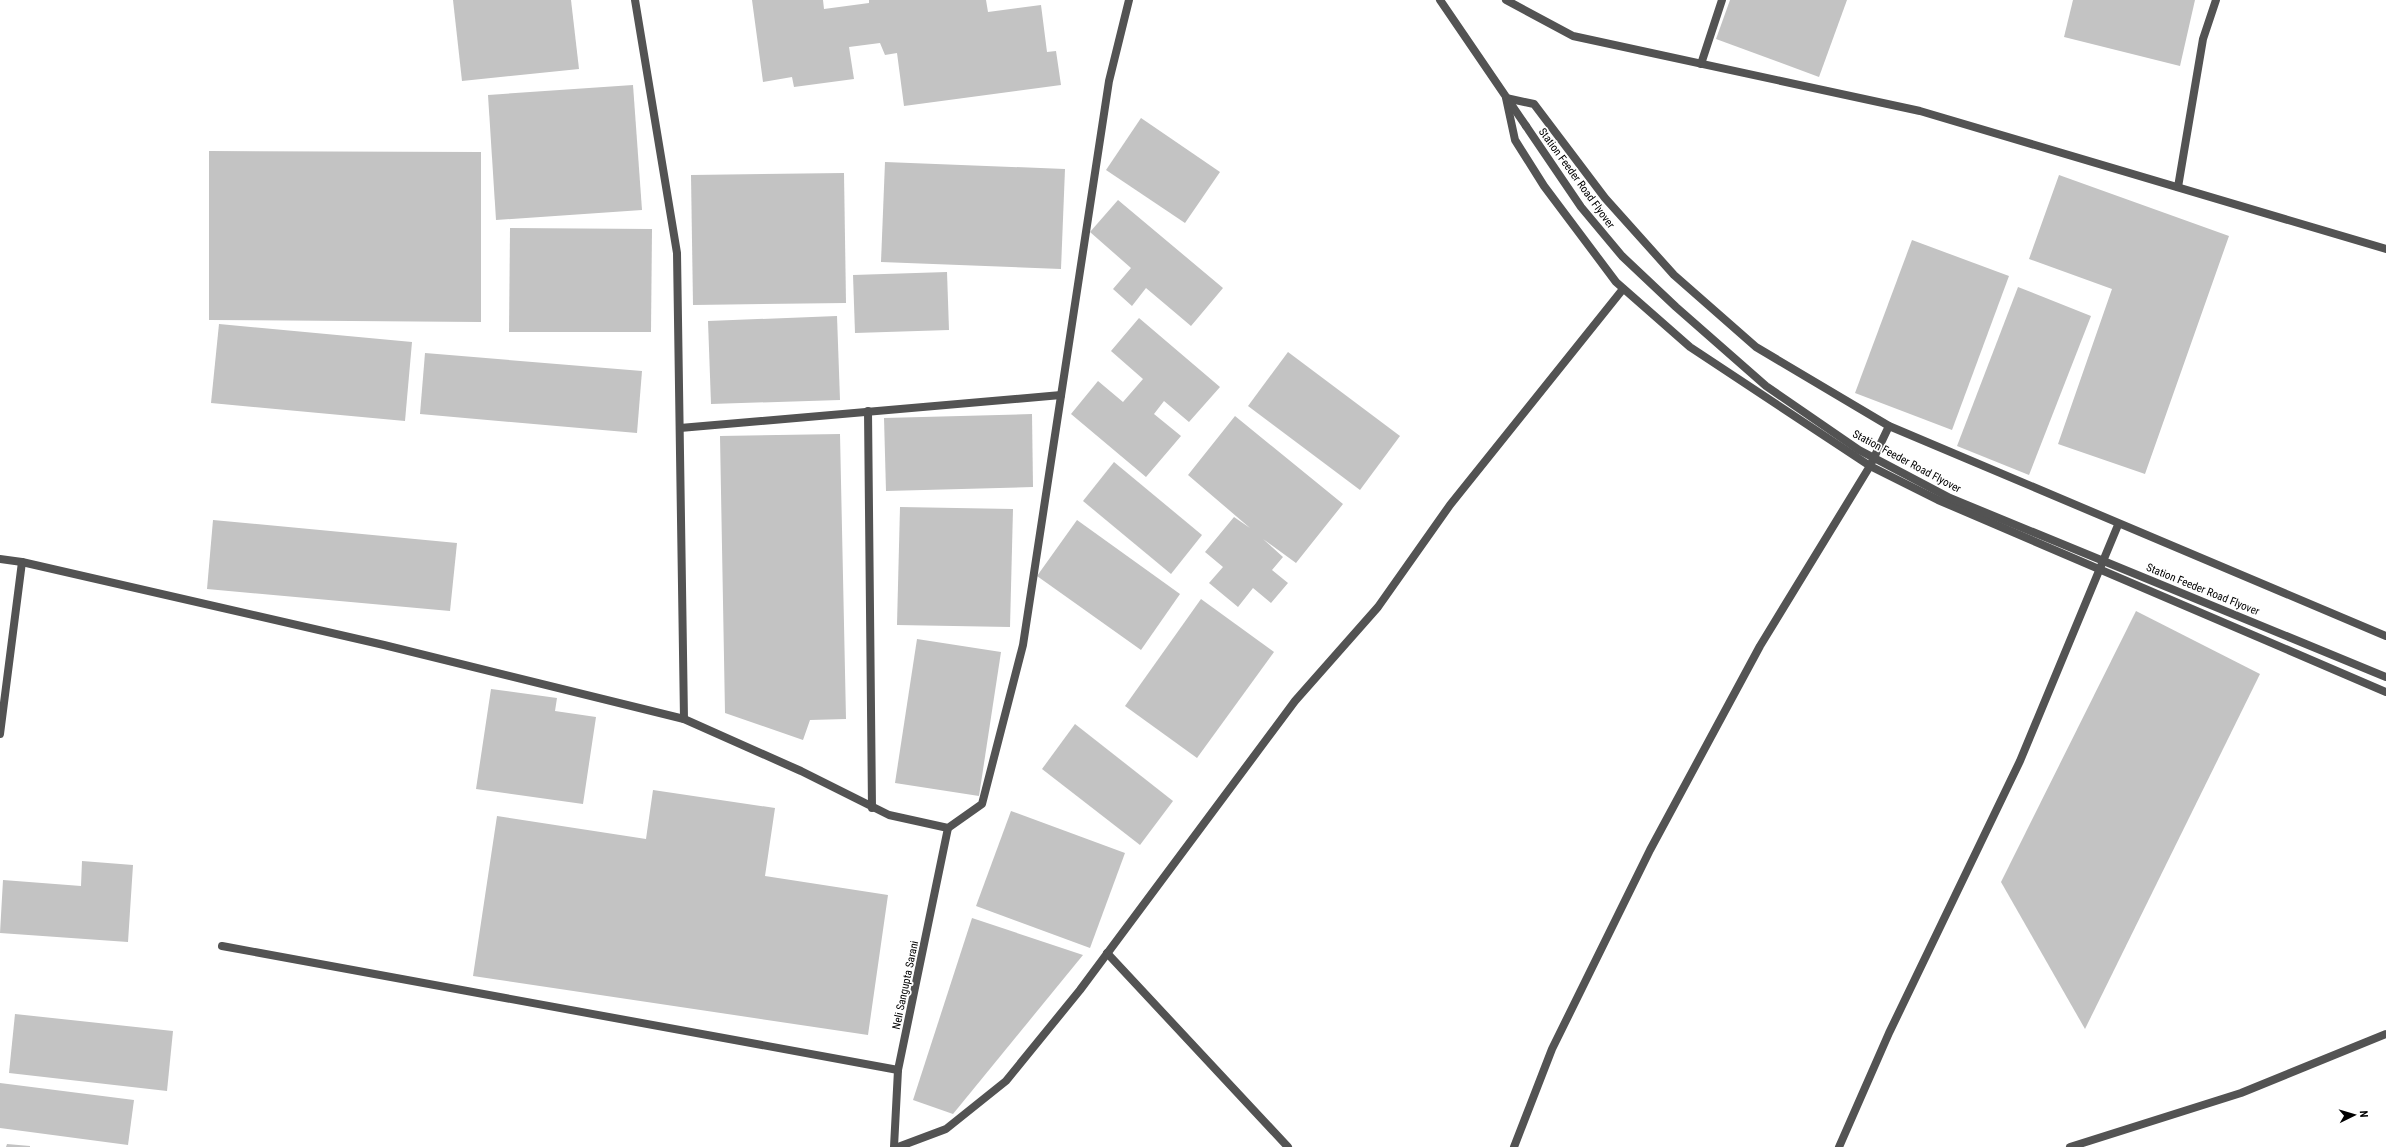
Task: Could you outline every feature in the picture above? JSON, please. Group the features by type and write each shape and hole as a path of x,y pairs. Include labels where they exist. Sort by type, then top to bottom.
{"street":[{"path":"635,0 677,253 684,719"},
{"path":"0,559 22,562 384,645 684,719 801,771 888,815 948,828 982,804 1023,645 1109,81 1129,0"},
{"name":"Station Feeder Road Flyover","path":"1440,0 1581,207 1622,256 1676,307 1766,386 1859,450 1950,498 2386,677"},
{"path":"1506,0 1573,36 1920,111 2386,248"},
{"path":"1701,64 1722,0"},
{"path":"2178,187 2203,39 2216,0"},
{"path":"2386,636 2118,525 1889,426 1756,347 1674,275 1605,198 1534,104 1506,98 1515,140 1544,186 1623,288 1690,347 1870,466 1938,500 2386,692"},
{"path":"898,1147 946,1129 1006,1081 1107,953 1295,701 1378,607 1450,505 1623,288"},
{"path":"680,428 1061,395"},
{"path":"868,411 872,808"},
{"path":"1514,1147 1552,1049 1650,850 1760,646 1870,466 1889,426"},
{"path":"1839,1147 1889,1033 2020,761 2118,525"},
{"path":"0,734 22,562"},
{"name":"Neli Sangupta Sarani","path":"894,1147 898,1070 948,828"},
{"path":"222,946 898,1070"},
{"path":"1107,953 1288,1147"},
{"path":"2070,1147 2241,1093 2386,1034"}],"building":[{"path":"453,0 571,0 579,69 462,81"},
{"path":"752,0 823,0 824,9 869,3 869,0 986,0 988,12 1041,5 1047,52 1056,51 1061,85 904,106 897,53 885,55 880,43 849,47 854,79 794,87 792,77 763,82"},
{"path":"1730,0 1847,0 1819,77 1716,39"},
{"path":"2073,0 2195,0 2180,66 2064,37"},
{"path":"633,85 642,210 496,220 488,95"},
{"path":"1141,118 1220,172 1185,223 1106,170"},
{"path":"209,151 481,152 481,322 209,320"},
{"path":"885,162 1065,169 1061,269 881,262"},
{"path":"844,173 846,303 693,305 691,175"},
{"path":"2059,175 2229,236 2145,474 2058,444 2112,289 2029,259"},
{"path":"1118,200 1223,288 1191,326 1146,288 1132,306 1113,289 1131,268 1090,232"},
{"path":"510,228 652,229 651,332 509,332"},
{"path":"1912,240 2009,276 1952,430 1855,393"},
{"path":"947,272 949,330 855,333 853,275"},
{"path":"2018,287 2091,316 2029,475 1957,446"},
{"path":"837,316 840,400 711,404 708,321"},
{"path":"1139,318 1220,387 1189,422 1164,401 1154,414 1181,436 1146,477 1071,414 1098,381 1123,402 1143,379 1111,351"},
{"path":"219,324 412,342 405,421 211,403"},
{"path":"1288,352 1400,436 1360,490 1248,406"},
{"path":"425,353 642,371 637,433 420,414"},
{"path":"1032,414 1033,487 886,491 884,418"},
{"path":"1235,416 1343,504 1296,563 1263,539 1283,557 1272,570 1288,583 1271,603 1253,588 1238,607 1209,583 1223,567 1205,552 1234,517 1250,528 1188,475"},
{"path":"840,434 846,719 810,720 803,740 725,713 720,436"},
{"path":"1114,462 1202,535 1171,574 1083,501"},
{"path":"900,507 1013,509 1010,627 897,625"},
{"path":"213,520 457,543 450,611 207,589"},
{"path":"1077,520 1180,594 1141,650 1037,576"},
{"path":"1201,599 1274,652 1197,758 1125,706"},
{"path":"2136,611 2260,674 2085,1029 2001,882"},
{"path":"917,639 1001,652 979,796 895,783"},
{"path":"491,689 557,698 555,711 596,717 583,804 476,789"},
{"path":"1075,724 1173,801 1140,845 1042,769"},
{"path":"653,790 775,808 765,876 888,895 868,1035 473,976 497,816 646,839"},
{"path":"1011,811 1125,853 1090,948 976,906"},
{"path":"82,861 133,865 128,942 0,933 3,880 81,886"},
{"path":"972,918 1083,955 953,1114 913,1100"},
{"path":"15,1014 173,1031 167,1091 9,1073"},
{"path":"0,1083 134,1100 128,1145 0,1128"},
{"path":"7,1144 30,1146 30,1147 6,1147"}]}
